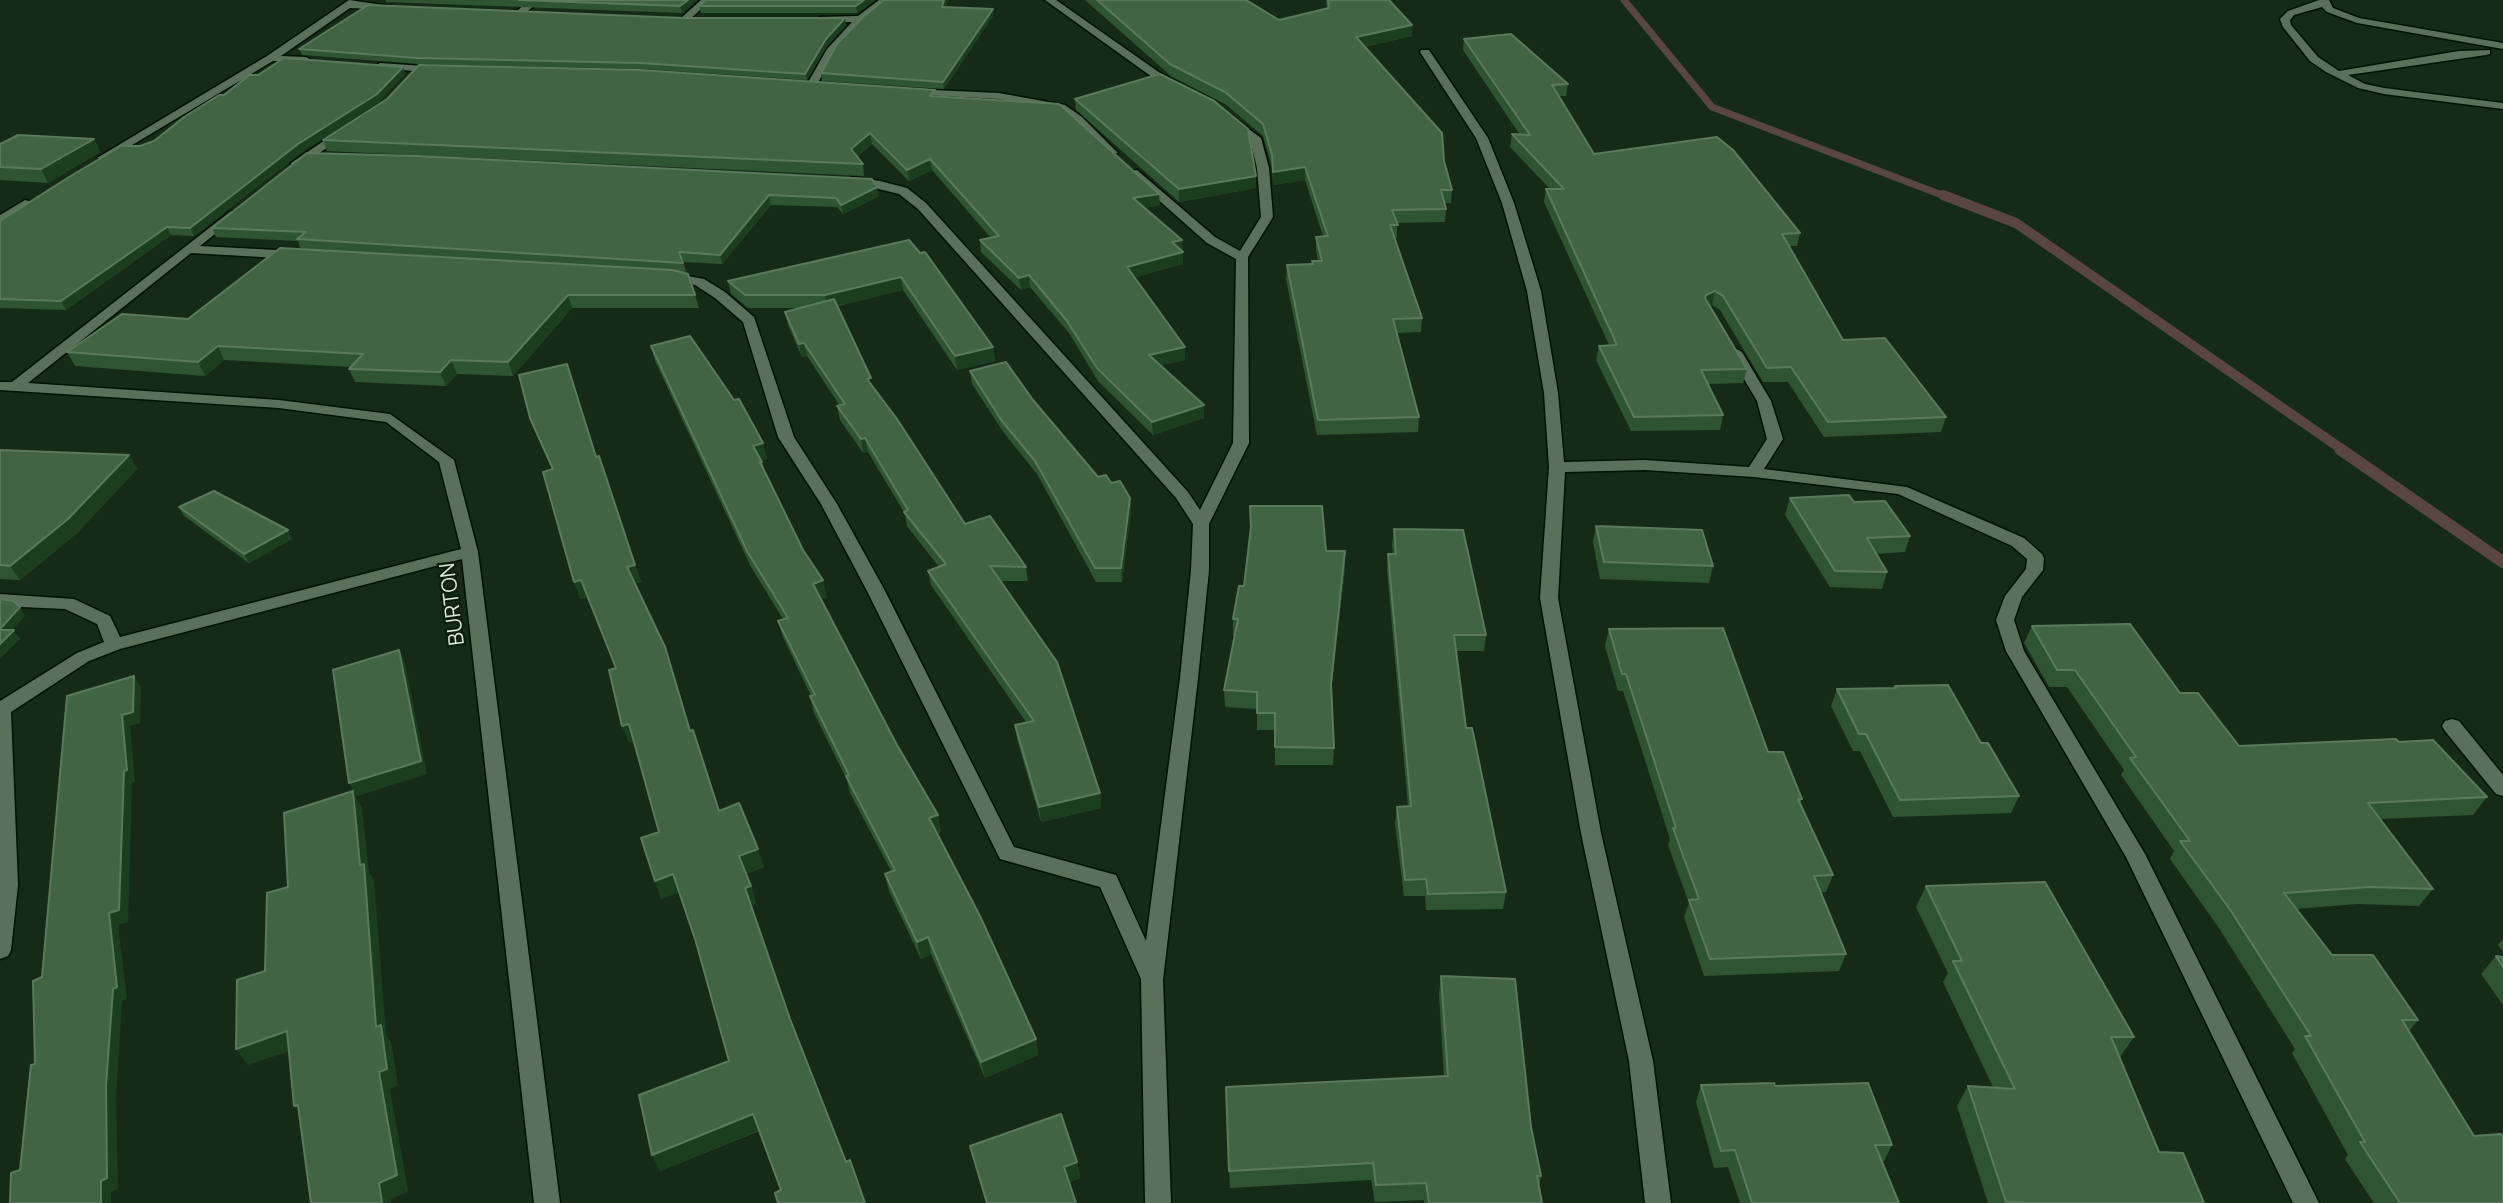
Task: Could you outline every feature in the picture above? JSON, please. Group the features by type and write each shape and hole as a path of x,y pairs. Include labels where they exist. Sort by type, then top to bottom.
{"street":[{"path":"521,12 536,0"},
{"path":"685,19 706,0"},
{"path":"811,86 832,50 860,19 884,0"},
{"path":"1050,0 1129,54 1150,77 1193,93"},
{"path":"2503,46 2357,20 2330,10 2324,1 2291,13 2285,19 2286,25 2314,59 2362,86 2393,93 2503,106"},
{"path":"92,164 271,58 351,2 400,7"},
{"path":"507,11 534,12"},
{"path":"671,18 699,19"},
{"path":"806,19 860,19"},
{"path":"2337,74 2459,54 2503,51"},
{"path":"1425,52 1482,138 1508,203 1534,291 1551,393 1557,467 1549,598 1591,833 1642,1061 1658,1203"},
{"path":"271,58 313,61"},
{"path":"367,64 415,74 446,70"},
{"path":"797,85 823,87"},
{"path":"897,91 999,96 1061,107 1078,119 1122,163 1211,240 1242,257"},
{"path":"1061,107 1073,103"},
{"path":"1158,1203 1152,980 1189,678 1200,570 1201,524 1241,443 1242,257 1267,217 1263,168 1255,138 1220,108"},
{"path":"285,173 352,127"},
{"path":"307,156 332,157"},
{"path":"837,180 876,183 903,191 922,206 1018,316 1182,495 1201,524"},
{"path":"0,220 37,197"},
{"path":"7,387 242,207"},
{"path":"188,249 309,256"},
{"path":"649,275 699,282 720,295 749,320 786,437 829,504 875,589 1007,853 1108,881 1152,980"},
{"path":"1730,343 1763,401 1775,439 1754,472"},
{"name":"BURTON","path":"7,387 279,404 390,418 446,460 470,552 547,1203"},
{"path":"1557,467 1645,465 1754,472 1901,490 2018,542 2036,558 2035,570 2014,596 2005,620 2015,651 2135,854 2306,1203"},
{"path":"0,950 7,885 1,710 83,657 114,645 470,552"},
{"path":"0,600 68,603 104,620 114,645"},
{"path":"2452,726 2503,789"}],"building":[{"path":"519,0 688,0 680,6"},
{"path":"706,0 864,0 856,6 699,6"},
{"path":"884,0 944,0 942,7 993,9 943,82 821,73 837,44"},
{"path":"1097,0 1246,0 1279,20 1329,8 1328,0 1389,0 1412,25 1356,37 1442,133 1444,161 1452,190 1441,190 1446,209 1392,210 1398,225 1390,225 1422,318 1393,319 1419,417 1318,420 1287,265 1322,261 1316,237 1328,236 1305,167 1273,172 1272,155 1263,124 1225,92 1170,64"},
{"path":"368,5 683,18 845,18 826,39 805,74 641,63 417,58 299,49"},
{"path":"1511,34 1568,84 1552,85 1594,154 1717,137 1733,150 1800,233 1782,234 1843,340 1885,338 1946,417 1828,422 1791,367 1767,368 1723,296 1715,291 1705,298 1747,369 1701,370 1723,415 1634,417 1599,346 1617,345 1546,189 1564,189 1512,134 1530,135 1464,39"},
{"path":"284,58 403,67 377,94 298,144 190,228 167,227 61,301 0,299 0,221 121,146 140,146 154,141 184,117 219,95 224,95 249,75 258,75"},
{"path":"419,65 640,70 935,90 930,96 1059,104 1159,194 1133,198 1182,240 1172,242 1183,252 1127,267 1185,347 1149,355 1204,405 1152,422 1097,368 1067,321 1029,275 1019,278 980,240 999,236 930,159 907,170 870,133 851,149 863,164 323,140 387,99"},
{"path":"1160,74 1214,101 1248,129 1256,176 1179,189 1075,99"},
{"path":"18,135 94,139 41,169 0,167 0,144"},
{"path":"307,153 872,179 877,187 841,205 836,198 769,195 720,255 679,252 683,263 297,239 306,232 212,228"},
{"path":"909,240 920,253 925,252 993,347 955,356 901,277 825,295 745,295 728,281"},
{"path":"280,248 673,270 688,274 695,295 568,295 508,362 451,360 440,372 349,369 363,354 218,346 198,362 67,352 122,314 188,319"},
{"path":"834,299 871,378 867,379 897,419 965,524 990,516 1026,567 990,566 1057,662 1100,793 1039,807 1015,725 1034,721 928,571 946,564 904,512 908,510 865,438 861,439 837,406 845,404 804,343 799,344 785,312"},
{"path":"690,336 734,400 739,399 763,443 753,446 803,550 823,580 813,584 897,745 938,815 929,818 980,916 1036,1039 981,1062 928,937 917,942 885,874 895,870 846,776 849,775 810,696 815,695 778,621 788,618 747,551 651,346"},
{"path":"1006,362 1033,400 1098,477 1106,475 1111,483 1120,481 1130,498 1121,568 1095,568 1035,461 1002,421 970,371"},
{"path":"567,364 596,457 599,456 635,565 627,567 665,647 690,731 693,730 719,811 739,803 758,849 739,856 751,886 745,888 790,1019 846,1162 850,1160 865,1203 778,1203 775,1193 781,1190 753,1114 652,1155 639,1095 729,1061 696,942 673,874 655,881 641,838 659,832 629,724 622,726 609,670 616,668 581,580 574,582 543,472 553,469 530,418 519,375"},
{"path":"0,450 129,455 68,519 10,566 0,565"},
{"path":"214,491 288,530 244,554 179,507"},
{"path":"1849,495 1854,502 1885,501 1910,536 1867,538 1887,572 1835,571 1790,498"},
{"path":"1250,506 1322,506 1326,551 1345,551 1331,684 1334,748 1275,747 1275,713 1257,713 1257,692 1224,690 1238,619 1233,619 1239,586 1244,586 1251,527"},
{"path":"1596,526 1702,530 1713,566 1604,562"},
{"path":"1394,529 1463,530 1486,635 1454,635 1466,728 1472,728 1506,892 1428,894 1426,879 1405,880 1397,807 1411,806 1388,554 1396,554"},
{"path":"0,599 13,601 20,607 0,629"},
{"path":"2130,624 2180,693 2198,693 2239,746 2396,739 2399,742 2433,740 2487,797 2368,803 2433,889 2370,887 2284,893 2332,955 2373,955 2418,1020 2402,1020 2474,1136 2501,1134 2503,1203 2400,1203 2360,1142 2365,1142 2305,1036 2311,1036 2231,911 2180,841 2190,841 2130,758 2136,757 2075,670 2057,670 2032,626"},
{"path":"1723,628 1768,752 1783,752 1802,799 1798,799 1833,875 1814,876 1846,954 1710,959 1689,900 1699,899 1673,828 1676,828 1609,629"},
{"path":"0,630 14,630 0,644"},
{"path":"399,650 421,761 349,783 333,670"},
{"path":"134,676 133,712 122,715 127,770 124,771 119,910 109,913 117,987 113,989 106,1086 107,1178 101,1181 101,1203 10,1203 11,1173 20,1170 31,1065 35,1064 33,981 42,977 67,696"},
{"path":"1948,685 1981,743 1988,743 2019,796 1900,800 1866,734 1859,734 1837,689"},
{"path":"353,791 360,865 364,864 376,1027 381,1025 387,1069 379,1072 397,1175 379,1183 382,1203 311,1203 298,1105 294,1106 287,1031 236,1049 237,980 265,971 267,893 288,887 284,813"},
{"path":"2045,882 2134,1037 2111,1037 2159,1152 2183,1153 2204,1203 2006,1202 1968,1086 2015,1089 1953,961 1962,961 1926,886"},
{"path":"2496,956 2503,957 2503,967"},
{"path":"1441,976 1515,979 1531,1127 1541,1176 1537,1176 1542,1203 1429,1203 1426,1183 1376,1185 1373,1163 1229,1171 1226,1087 1448,1076"},
{"path":"1774,1083 1775,1086 1868,1083 1892,1145 1875,1145 1899,1203 1752,1203 1735,1150 1721,1151 1701,1085"},
{"path":"1061,1114 1077,1162 1064,1167 1076,1203 987,1203 970,1146"}],"waterway":[{"path":"1624,0 1712,107 1947,197"},
{"path":"1943,195 2016,223 2343,450"},
{"path":"2340,449 2503,562"}]}
